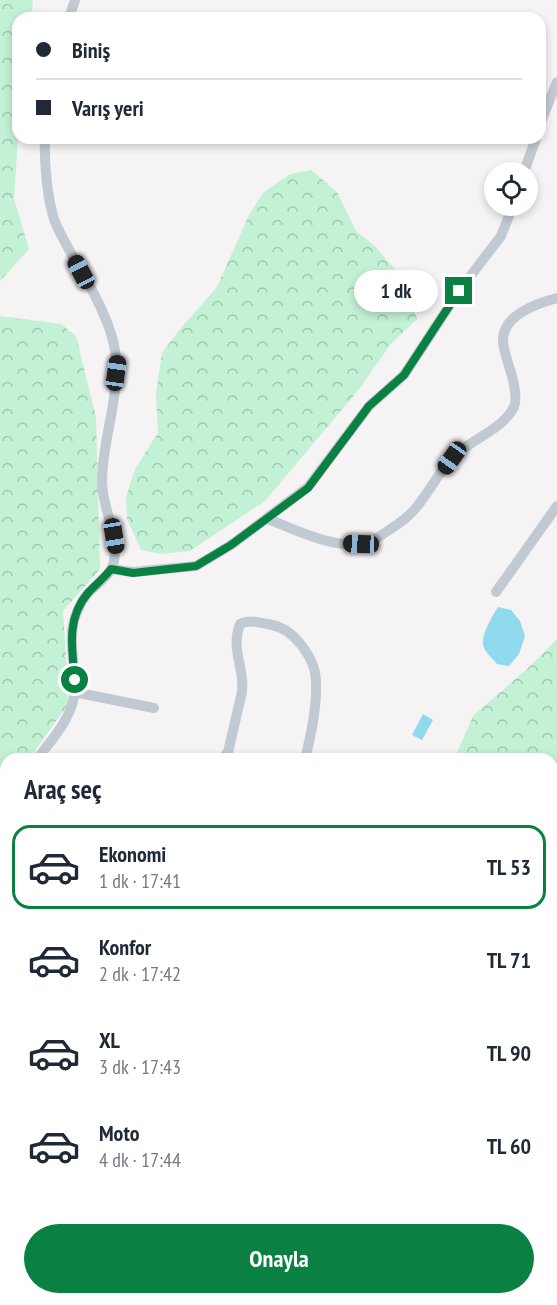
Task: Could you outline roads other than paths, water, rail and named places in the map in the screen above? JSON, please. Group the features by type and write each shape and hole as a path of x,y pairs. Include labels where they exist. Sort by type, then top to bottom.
{"street":[{"path":"546,109 557,82"},
{"path":"42,753 62,726 74,700 72,626 87,594 103,580 114,565 116,548 102,485 103,457 117,361 112,336 98,303 54,220 49,192 45,144"},
{"path":"528,162 534,144"},
{"path":"111,569 133,573 196,566 231,545 308,488 369,406 404,375 459,291 501,236 509,216"},
{"path":"268,519 337,543 361,544 382,536 406,519 452,458 507,417 516,401 503,339 508,328 522,311 557,298"},
{"path":"496,592 557,506"},
{"path":"227,753 243,685 236,650 236,634 240,624 246,621 276,625 289,632 299,640 312,666 316,678 315,695 307,753"},
{"path":"74,692 154,708"}],"water":[{"path":"498,607 511,610 520,621 525,636 519,654 509,666 497,664 485,650 483,643 487,627"},
{"path":"423,714 433,720 422,740 412,735"}]}
